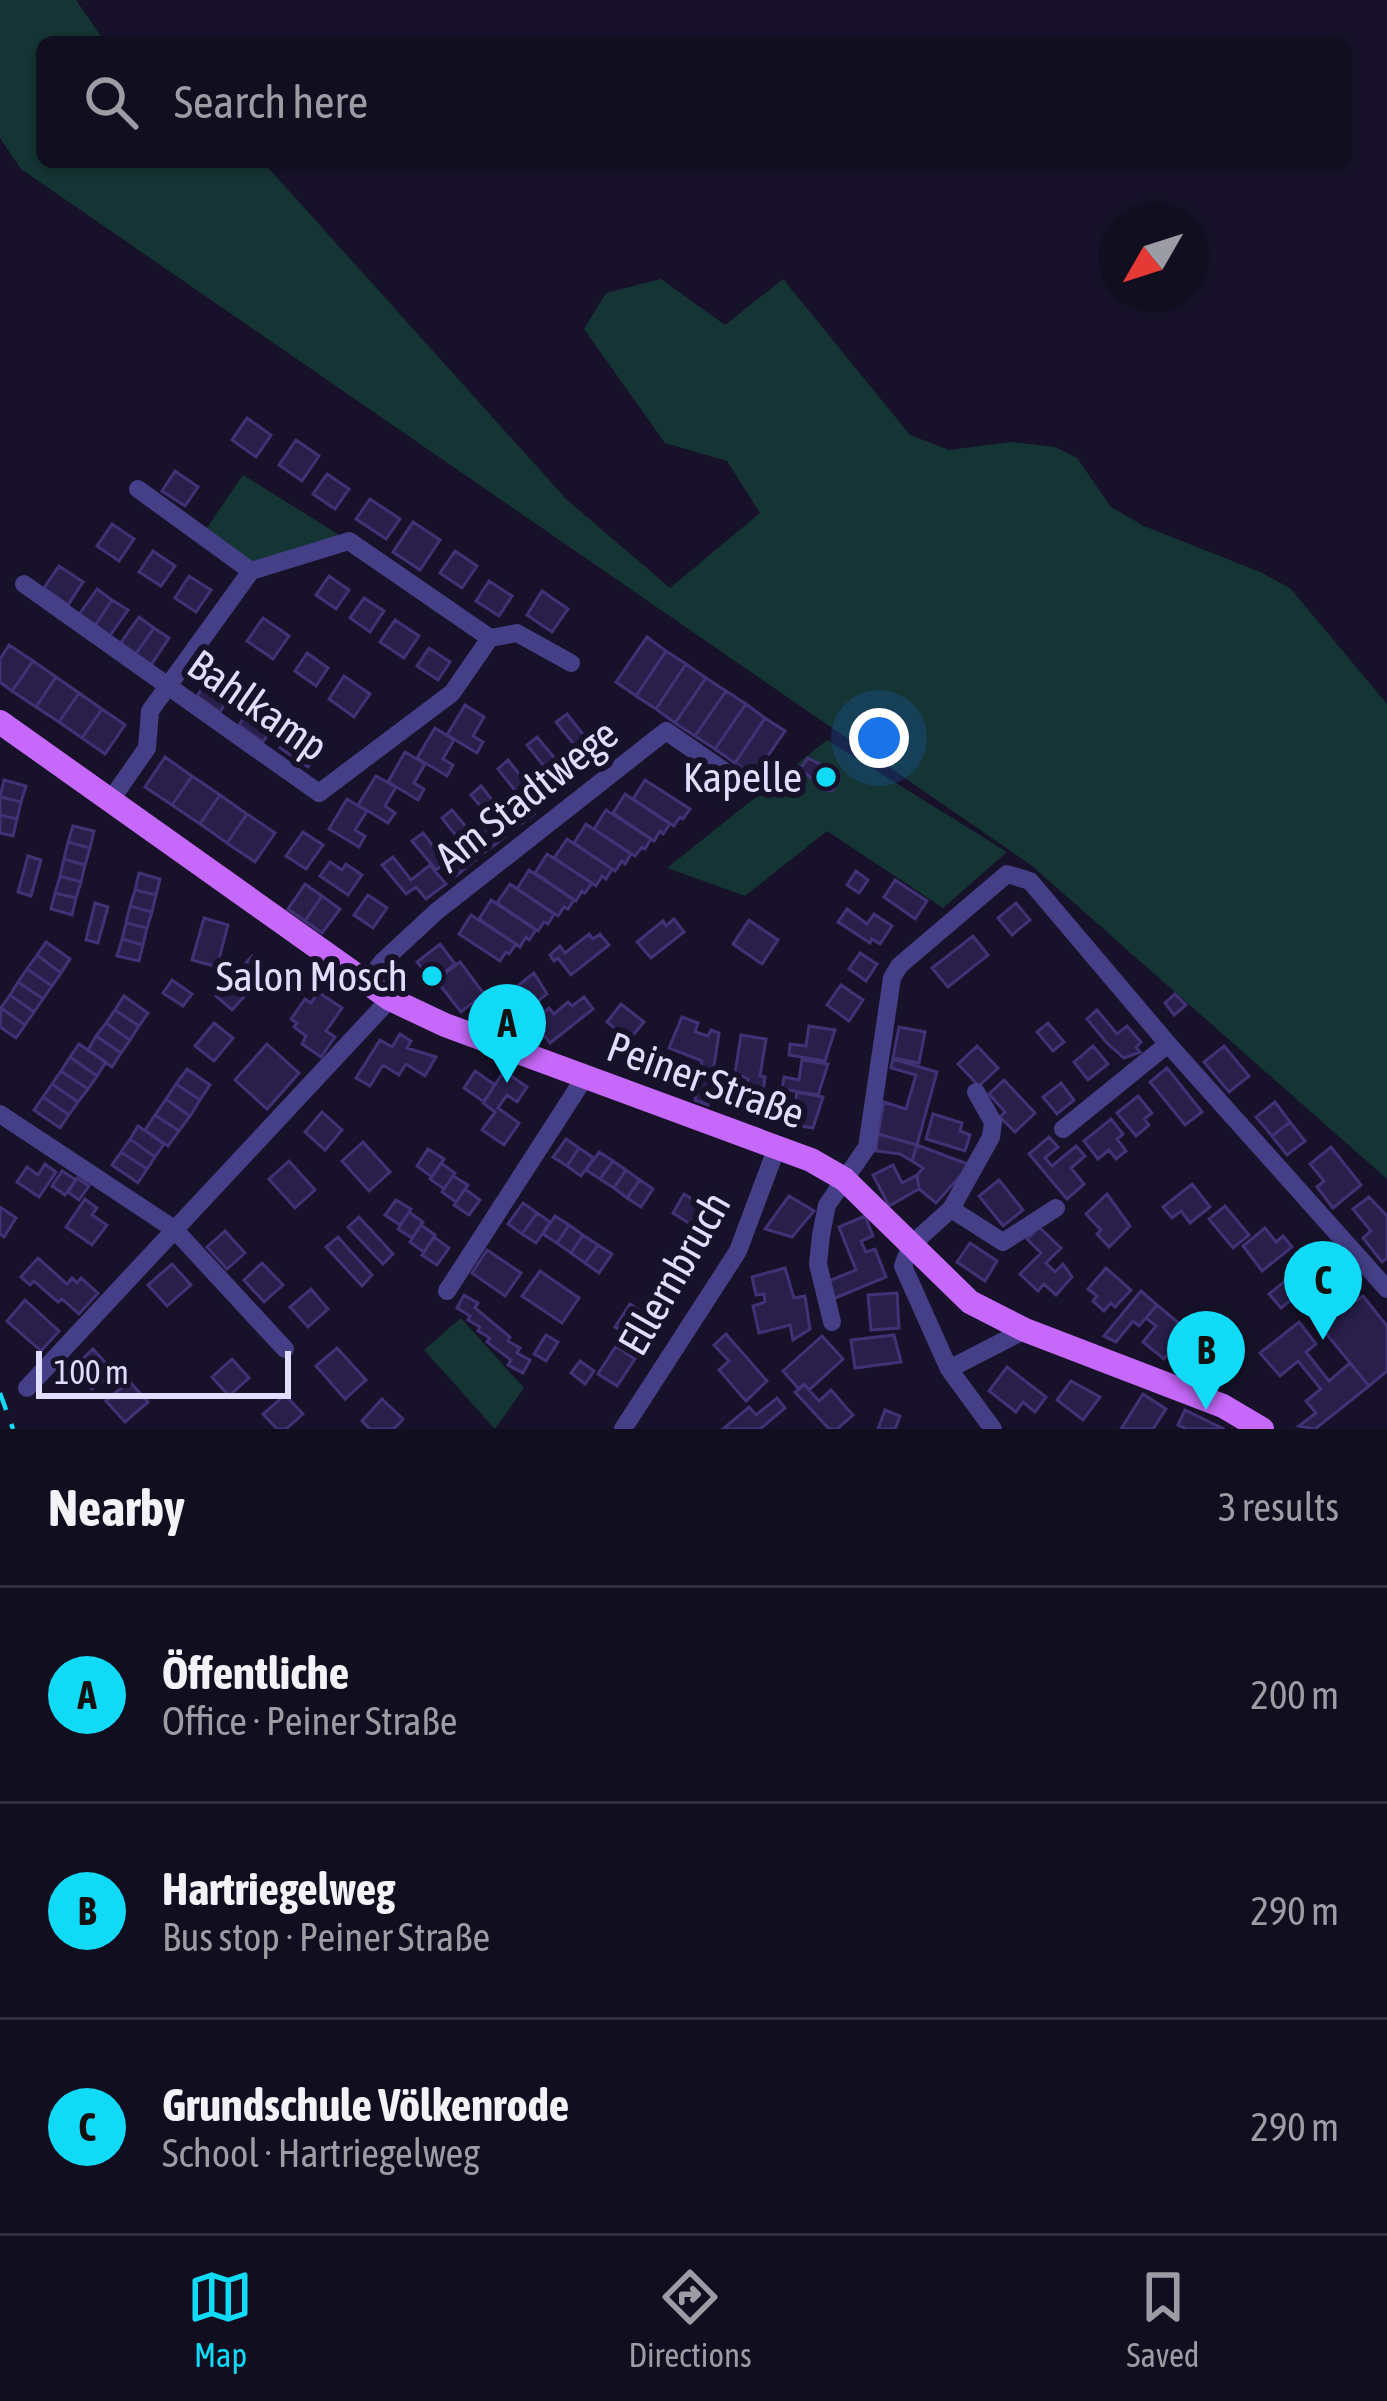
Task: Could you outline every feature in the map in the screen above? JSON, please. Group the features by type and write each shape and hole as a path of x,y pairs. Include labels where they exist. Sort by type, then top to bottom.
{"main road":[{"name":"Peiner Straße","path":"0,722 390,999 445,1024 812,1160 844,1179 970,1302 1025,1330 1223,1406 1262,1429"}],"street":[{"path":"138,489 251,571"},
{"path":"110,801 147,748 150,711 251,571 349,541 490,638 517,633 571,663"},
{"name":"Bahlkamp","path":"24,584 319,793 452,693 490,638"},
{"name":"Am Stadtwege","path":"366,983 382,961 436,910 666,731 743,784"},
{"path":"832,1322 818,1252 827,1205 867,1147 892,978 1007,874 1030,880 1168,1044 1387,1289"},
{"path":"27,1388 390,999"},
{"path":"1063,1129 1168,1044"},
{"path":"447,1291 585,1077"},
{"path":"976,1092 993,1122 991,1137 951,1209 910,1245 903,1265 945,1362 994,1429"},
{"path":"0,1114 174,1229 285,1349"},
{"name":"Ellernbruch","path":"628,1427 738,1250 777,1147"},
{"path":"951,1209 1003,1242 1056,1208"},
{"path":"945,1362 1025,1330"}],"green space":[{"path":"0,0 76,0 101,36 36,36 36,168 268,168 567,500 670,588 760,513 727,461 665,443 584,329 606,293 661,279 725,325 783,279 910,435 949,450 1011,442 1055,447 1077,458 1111,507 1144,526 1290,588 1387,704 1387,1179 1031,865 21,169 0,138"},
{"path":"243,475 349,541 251,571 202,535"},
{"path":"827,740 1007,852 943,908 827,831 745,896 667,868"},
{"path":"461,1318 524,1388 495,1429 424,1350"}],"building":[{"path":"247,418 271,435 256,457 232,440"},
{"path":"296,440 319,456 302,481 279,465"},
{"path":"175,471 198,487 185,506 162,491"},
{"path":"327,474 349,489 335,509 313,494"},
{"path":"370,499 400,519 386,539 356,519"},
{"path":"413,522 440,540 420,570 393,552"},
{"path":"112,524 134,539 119,561 97,546"},
{"path":"153,551 175,566 161,586 139,572"},
{"path":"455,551 477,566 462,588 440,573"},
{"path":"59,566 83,582 68,605 44,588"},
{"path":"189,576 211,590 196,612 175,598"},
{"path":"329,576 349,590 336,609 316,595"},
{"path":"489,581 512,596 499,616 476,601"},
{"path":"97,589 112,600 94,627 78,616"},
{"path":"542,591 568,609 552,632 527,615"},
{"path":"364,598 384,611 370,632 350,618"},
{"path":"112,600 128,610 109,637 94,627"},
{"path":"139,617 154,628 135,655 120,644"},
{"path":"263,618 289,636 273,659 247,641"},
{"path":"395,620 419,636 404,658 380,642"},
{"path":"154,628 169,638 151,665 135,655"},
{"path":"647,637 666,651 636,696 616,682"},
{"path":"9,645 33,661 12,691 0,682 0,659"},
{"path":"429,648 450,662 438,680 417,666"},
{"path":"666,651 686,664 656,709 636,696"},
{"path":"307,653 328,668 316,686 295,671"},
{"path":"33,661 56,677 36,707 12,691"},
{"path":"686,664 706,678 675,723 656,709"},
{"path":"211,675 234,691 220,712 197,696"},
{"path":"344,676 370,694 354,717 329,699"},
{"path":"56,677 79,693 59,722 36,707"},
{"path":"706,678 726,691 695,736 675,723"},
{"path":"726,691 746,704 715,749 695,736"},
{"path":"79,693 102,709 82,738 59,722"},
{"path":"253,704 277,721 263,742 239,725"},
{"path":"746,704 765,718 735,763 715,749"},
{"path":"465,705 484,717 473,736 483,742 477,753 447,735"},
{"path":"102,709 125,725 105,754 82,738"},
{"path":"567,714 585,737 604,722 619,741 600,757 589,744 580,752 556,722"},
{"path":"765,718 785,731 754,776 735,763"},
{"path":"435,728 454,740 443,759 453,765 447,776 417,758"},
{"path":"293,730 320,749 308,767 280,748"},
{"path":"537,737 556,760 575,745 590,764 570,780 560,767 551,775 527,745"},
{"path":"405,752 425,764 414,783 424,789 418,800 388,782"},
{"path":"165,757 192,776 172,805 145,787"},
{"name":"Kapelle","path":"808,758 839,774 833,790 827,791 800,769"},
{"path":"508,760 527,784 545,769 561,788 541,803 531,791 521,798 498,769"},
{"path":"192,776 220,795 200,824 172,805"},
{"path":"376,776 396,787 385,806 395,813 388,823 358,805"},
{"path":"4,780 26,786 21,802 0,797"},
{"path":"645,780 690,809 683,819 674,826 633,799"},
{"path":"481,786 500,810 519,795 534,814 514,829 504,817 495,824 471,795"},
{"path":"625,794 670,824 654,841 613,813"},
{"path":"220,795 247,814 227,843 200,824"},
{"path":"0,797 21,802 17,819 0,815"},
{"path":"347,799 367,811 355,830 365,836 359,847 329,829"},
{"path":"452,810 471,833 489,818 505,837 485,852 475,840 465,847 442,818"},
{"path":"606,810 651,839 645,849 635,856 594,829"},
{"path":"247,814 275,833 255,862 227,843"},
{"path":"0,815 17,819 13,836 0,833"},
{"path":"586,824 631,854 625,864 622,861 615,871 574,843"},
{"path":"73,826 94,831 90,848 68,842"},
{"path":"303,832 323,845 306,869 286,856"},
{"path":"423,833 441,856 460,841 475,860 456,876 445,863 436,870 412,841"},
{"path":"567,839 612,869 606,879 602,876 596,886 554,858"},
{"path":"68,842 90,848 85,865 64,859"},
{"path":"547,854 592,883 576,901 535,873"},
{"path":"28,856 41,860 31,896 18,892"},
{"path":"393,857 411,880 430,865 446,884 426,899 416,887 406,894 382,865"},
{"path":"64,859 85,865 81,882 60,876"},
{"path":"330,862 342,870 346,864 362,875 348,895 320,876"},
{"path":"529,870 574,900 568,909 564,907 558,916 517,889"},
{"path":"856,871 868,880 859,893 847,885"},
{"path":"139,873 160,879 156,895 135,890"},
{"path":"60,876 81,882 76,898 55,893"},
{"path":"895,880 927,901 915,919 884,897"},
{"path":"305,884 322,896 305,921 288,909"},
{"path":"510,884 554,914 548,924 544,922 538,931 497,903"},
{"path":"135,890 156,895 152,912 130,906"},
{"path":"55,893 76,898 72,915 51,909"},
{"path":"368,895 387,908 373,928 354,915"},
{"path":"322,896 340,909 322,933 305,921"},
{"path":"491,900 536,930 520,947 479,919"},
{"path":"95,903 108,907 98,943 86,940"},
{"path":"1016,903 1030,920 1012,935 998,918"},
{"path":"130,906 152,912 147,928 126,923"},
{"path":"847,909 867,924 874,914 892,926 880,944 872,939 870,943 838,922"},
{"path":"471,915 516,944 509,954 500,961 459,934"},
{"path":"204,918 228,925 217,967 192,960"},
{"path":"674,919 684,932 651,958 637,942 663,921 666,926"},
{"path":"749,920 778,940 762,964 733,944"},
{"path":"126,923 147,928 143,945 122,939"},
{"path":"589,934 593,939 600,934 609,945 571,975 550,955 560,946 565,953"},
{"path":"973,936 988,955 948,987 932,968"},
{"path":"122,939 143,945 139,961 117,956"},
{"path":"46,942 70,959 61,973 37,955"},
{"path":"440,944 455,964 433,982 417,962"},
{"path":"860,953 877,964 866,981 849,969"},
{"path":"37,955 61,973 52,986 27,969"},
{"path":"252,956 268,970 232,1010 216,996"},
{"path":"460,962 484,994 461,1012 436,980"},
{"path":"27,969 52,986 43,999 18,982"},
{"path":"534,973 547,994 524,1012 517,1004 496,1020 488,1009"},
{"path":"172,980 192,994 183,1006 163,993"},
{"path":"18,982 43,999 34,1012 10,995"},
{"path":"841,985 863,1000 849,1021 827,1005"},
{"path":"318,992 342,1008 326,1031 335,1037 321,1057 302,1044 306,1036 291,1019 305,999 311,1003"},
{"path":"1175,994 1186,1005 1174,1015 1165,1003"},
{"path":"10,995 34,1012 25,1025 1,1008"},
{"path":"124,996 148,1013 139,1026 115,1010"},
{"path":"584,997 593,1009 550,1043 544,1035 534,1036 527,1026 549,1008 554,1014"},
{"path":"621,1004 644,1022 629,1040 607,1022"},
{"path":"1,1008 25,1025 16,1038 0,1027"},
{"path":"115,1010 139,1026 130,1040 106,1023"},
{"path":"1097,1010 1117,1034 1127,1026 1141,1042 1136,1047 1140,1052 1124,1058 1107,1043 1087,1019"},
{"path":"682,1017 698,1023 695,1032 719,1033 708,1105 695,1100 702,1061 669,1048"},
{"path":"106,1023 130,1040 121,1053 96,1036"},
{"path":"214,1023 233,1038 214,1061 195,1046"},
{"path":"1048,1023 1064,1042 1053,1051 1037,1032"},
{"path":"809,1026 835,1030 825,1061 789,1055 790,1044 806,1046"},
{"path":"899,1027 925,1032 919,1063 893,1058"},
{"path":"400,1034 411,1041 407,1048 436,1057 425,1076 406,1064 399,1075 383,1065 370,1086 356,1078 380,1040 392,1047"},
{"path":"741,1035 766,1039 762,1100 746,1097 748,1079 735,1073"},
{"path":"96,1036 121,1053 112,1067 88,1050"},
{"path":"79,1044 106,1062 97,1076 70,1057"},
{"path":"267,1044 299,1073 267,1109 235,1080"},
{"path":"977,1046 998,1068 979,1086 958,1064"},
{"path":"1093,1046 1108,1064 1088,1080 1074,1062"},
{"path":"1224,1046 1249,1076 1229,1092 1204,1062"},
{"path":"70,1057 97,1076 88,1089 61,1071"},
{"path":"893,1059 937,1072 917,1145 878,1134 884,1102 906,1109 916,1075 891,1068"},
{"path":"802,1060 828,1064 818,1095 782,1089 784,1077 799,1080"},
{"path":"1167,1068 1202,1112 1185,1125 1150,1082"},
{"path":"187,1069 210,1085 200,1100 176,1084"},
{"path":"61,1071 88,1089 78,1102 52,1084"},
{"path":"475,1071 495,1085 484,1102 464,1088"},
{"path":"504,1071 527,1087 517,1102 507,1095 498,1108 519,1123 504,1145 482,1130 495,1112 483,1103"},
{"path":"1004,1080 1035,1113 1015,1132 1000,1117 1005,1112 989,1094"},
{"path":"1061,1083 1074,1100 1057,1114 1043,1097"},
{"path":"52,1084 78,1102 69,1115 43,1097"},
{"path":"176,1084 200,1100 190,1116 166,1099"},
{"path":"797,1092 823,1097 813,1128 777,1122 779,1110 794,1113"},
{"path":"1138,1096 1152,1113 1144,1119 1149,1125 1136,1136 1117,1113"},
{"path":"43,1097 69,1115 60,1128 34,1110"},
{"path":"166,1099 190,1116 179,1131 155,1115"},
{"path":"1275,1102 1290,1122 1272,1136 1256,1117"},
{"path":"322,1112 342,1130 325,1150 305,1132"},
{"path":"933,1114 962,1123 960,1131 970,1135 965,1151 926,1139"},
{"path":"155,1115 179,1131 168,1146 145,1130"},
{"path":"1111,1119 1123,1134 1117,1139 1126,1151 1116,1159 1109,1150 1098,1159 1084,1141"},
{"path":"1290,1122 1305,1141 1287,1155 1272,1136"},
{"path":"138,1126 164,1144 155,1157 130,1139"},
{"path":"878,1134 917,1145 912,1161 876,1151"},
{"path":"1049,1137 1058,1147 1045,1158 1052,1166 1076,1146 1085,1156 1071,1168 1084,1184 1067,1199 1029,1154"},
{"path":"130,1139 155,1157 147,1169 121,1152"},
{"path":"566,1139 579,1148 567,1166 553,1157"},
{"path":"363,1142 390,1172 369,1191 342,1161"},
{"path":"917,1145 970,1165 936,1203 919,1189 917,1175 923,1168 912,1161"},
{"path":"1331,1147 1361,1185 1333,1208 1317,1187 1324,1181 1310,1164"},
{"path":"579,1148 594,1158 581,1176 567,1166"},
{"path":"428,1149 444,1159 432,1177 417,1166"},
{"path":"121,1152 147,1169 138,1183 112,1165"},
{"path":"599,1152 613,1161 600,1179 586,1170"},
{"path":"289,1161 315,1190 295,1208 269,1179"},
{"path":"613,1161 626,1170 614,1188 600,1179"},
{"path":"441,1163 455,1173 444,1189 430,1179"},
{"path":"45,1164 56,1172 39,1197 17,1182 27,1167 38,1175"},
{"path":"893,1165 902,1183 917,1175 919,1189 889,1206 873,1175"},
{"path":"626,1170 640,1180 627,1198 614,1188"},
{"path":"62,1171 76,1180 65,1195 52,1186"},
{"path":"453,1176 468,1185 456,1202 442,1192"},
{"path":"77,1178 89,1186 79,1200 68,1192"},
{"path":"640,1180 653,1189 641,1207 627,1198"},
{"path":"999,1180 1023,1210 1003,1226 979,1196"},
{"path":"1192,1184 1210,1207 1190,1223 1181,1211 1172,1218 1163,1207"},
{"path":"465,1189 480,1200 469,1215 454,1205"},
{"path":"684,1194 705,1207 693,1226 673,1213"},
{"path":"1107,1194 1130,1226 1109,1247 1086,1214"},
{"path":"789,1196 814,1211 792,1237 765,1229"},
{"path":"1369,1197 1387,1216 1387,1258 1382,1262 1363,1238 1371,1231 1353,1209"},
{"path":"85,1199 97,1208 92,1215 107,1225 92,1245 66,1227"},
{"path":"396,1200 411,1209 400,1225 385,1215"},
{"path":"523,1203 537,1213 522,1234 508,1224"},
{"path":"1225,1206 1249,1235 1233,1248 1209,1219"},
{"path":"0,1207 16,1218 4,1237 0,1234"},
{"path":"409,1212 423,1222 412,1238 398,1229"},
{"path":"537,1213 550,1222 536,1243 522,1234"},
{"path":"555,1216 569,1225 557,1243 543,1234"},
{"path":"865,1216 873,1236 861,1241 866,1252 875,1249 886,1277 833,1299 826,1282 856,1270 839,1227"},
{"path":"359,1217 393,1254 383,1264 348,1227"},
{"path":"421,1225 435,1235 424,1252 410,1242"},
{"path":"569,1225 583,1235 571,1253 557,1243"},
{"path":"1039,1227 1061,1248 1046,1263 1055,1272 1063,1264 1072,1277 1056,1295 1044,1284 1038,1291 1020,1274 1041,1253 1027,1239"},
{"path":"1265,1228 1276,1242 1283,1236 1292,1247 1262,1271 1243,1246"},
{"path":"225,1231 245,1253 227,1269 207,1247"},
{"path":"583,1235 598,1245 585,1263 571,1253"},
{"path":"338,1237 372,1275 362,1286 326,1247"},
{"path":"434,1237 449,1248 437,1265 422,1255"},
{"path":"970,1243 997,1261 985,1281 957,1262"},
{"path":"598,1245 612,1254 599,1273 585,1263"},
{"path":"487,1250 521,1273 505,1296 472,1273"},
{"path":"672,1254 694,1268 681,1288 660,1275"},
{"path":"38,1258 67,1284 81,1278 98,1293 79,1314 62,1299 58,1302 34,1281 30,1285 21,1277"},
{"path":"262,1263 283,1285 264,1302 244,1280"},
{"path":"172,1264 191,1285 167,1306 148,1285"},
{"path":"785,1268 794,1298 805,1296 810,1329 793,1340 790,1325 759,1333 753,1306 765,1302 764,1294 756,1295 752,1277"},
{"path":"1106,1268 1131,1290 1104,1311 1088,1289"},
{"path":"1299,1270 1311,1284 1281,1308 1269,1294"},
{"path":"540,1271 579,1298 562,1323 522,1296"},
{"path":"311,1289 328,1309 308,1327 290,1307"},
{"path":"1141,1291 1157,1305 1139,1326 1133,1321 1116,1342 1104,1336"},
{"path":"1350,1292 1357,1300 1363,1296 1387,1326 1387,1371 1369,1386 1315,1320"},
{"path":"897,1293 899,1328 871,1330 868,1295"},
{"path":"464,1295 510,1337 508,1341 520,1348 517,1353 530,1360 523,1373 508,1365 511,1360 487,1342 490,1338 457,1308"},
{"path":"25,1300 59,1331 41,1351 7,1321"},
{"path":"630,1304 658,1322 643,1345 615,1327"},
{"path":"1157,1305 1192,1334 1186,1341 1181,1338 1164,1359 1143,1342 1156,1326 1146,1318"},
{"path":"1299,1322 1316,1344 1306,1352 1329,1381 1350,1363 1369,1386 1315,1429 1299,1426 1316,1413 1306,1401 1321,1389 1298,1361 1280,1376 1260,1353"},
{"path":"726,1334 767,1381 746,1401 719,1370 729,1361 714,1345"},
{"path":"546,1335 558,1342 546,1361 534,1354"},
{"path":"894,1335 901,1362 855,1368 851,1340"},
{"path":"822,1336 843,1359 809,1390 804,1384 799,1389 783,1371"},
{"path":"616,1346 635,1359 617,1386 598,1374"},
{"path":"337,1348 366,1380 345,1399 316,1366"},
{"path":"93,1349 113,1371 92,1389 73,1368"},
{"path":"232,1359 249,1378 229,1396 212,1377"},
{"path":"580,1361 594,1371 585,1384 571,1373"},
{"path":"1007,1367 1046,1397 1035,1412 1023,1402 1016,1412 989,1391"},
{"path":"129,1381 148,1402 125,1422 106,1401"},
{"path":"1071,1381 1100,1397 1083,1420 1057,1400"},
{"path":"804,1384 819,1401 831,1390 853,1415 837,1429 829,1429 795,1392"},
{"path":"1143,1394 1166,1409 1153,1429 1121,1429"},
{"path":"285,1395 303,1414 286,1429 277,1429 263,1414"},
{"path":"777,1398 785,1408 760,1429 723,1429 749,1407 756,1415"},
{"path":"382,1399 403,1419 394,1429 370,1429 362,1421"},
{"path":"885,1410 900,1416 895,1429 878,1429"},
{"path":"1185,1410 1224,1429 1178,1425"}],"railway":[{"path":"0,1393 13,1429"}],"place":[{"name":"Kapelle","path":"826,777"},
{"name":"Salon Mosch","path":"432,976"},
{"name":"Öffentliche","path":"507,1083"},
{"name":"Grundschule Völkenrode","path":"1323,1340"},
{"name":"Hartriegelweg","path":"1206,1410"}]}
